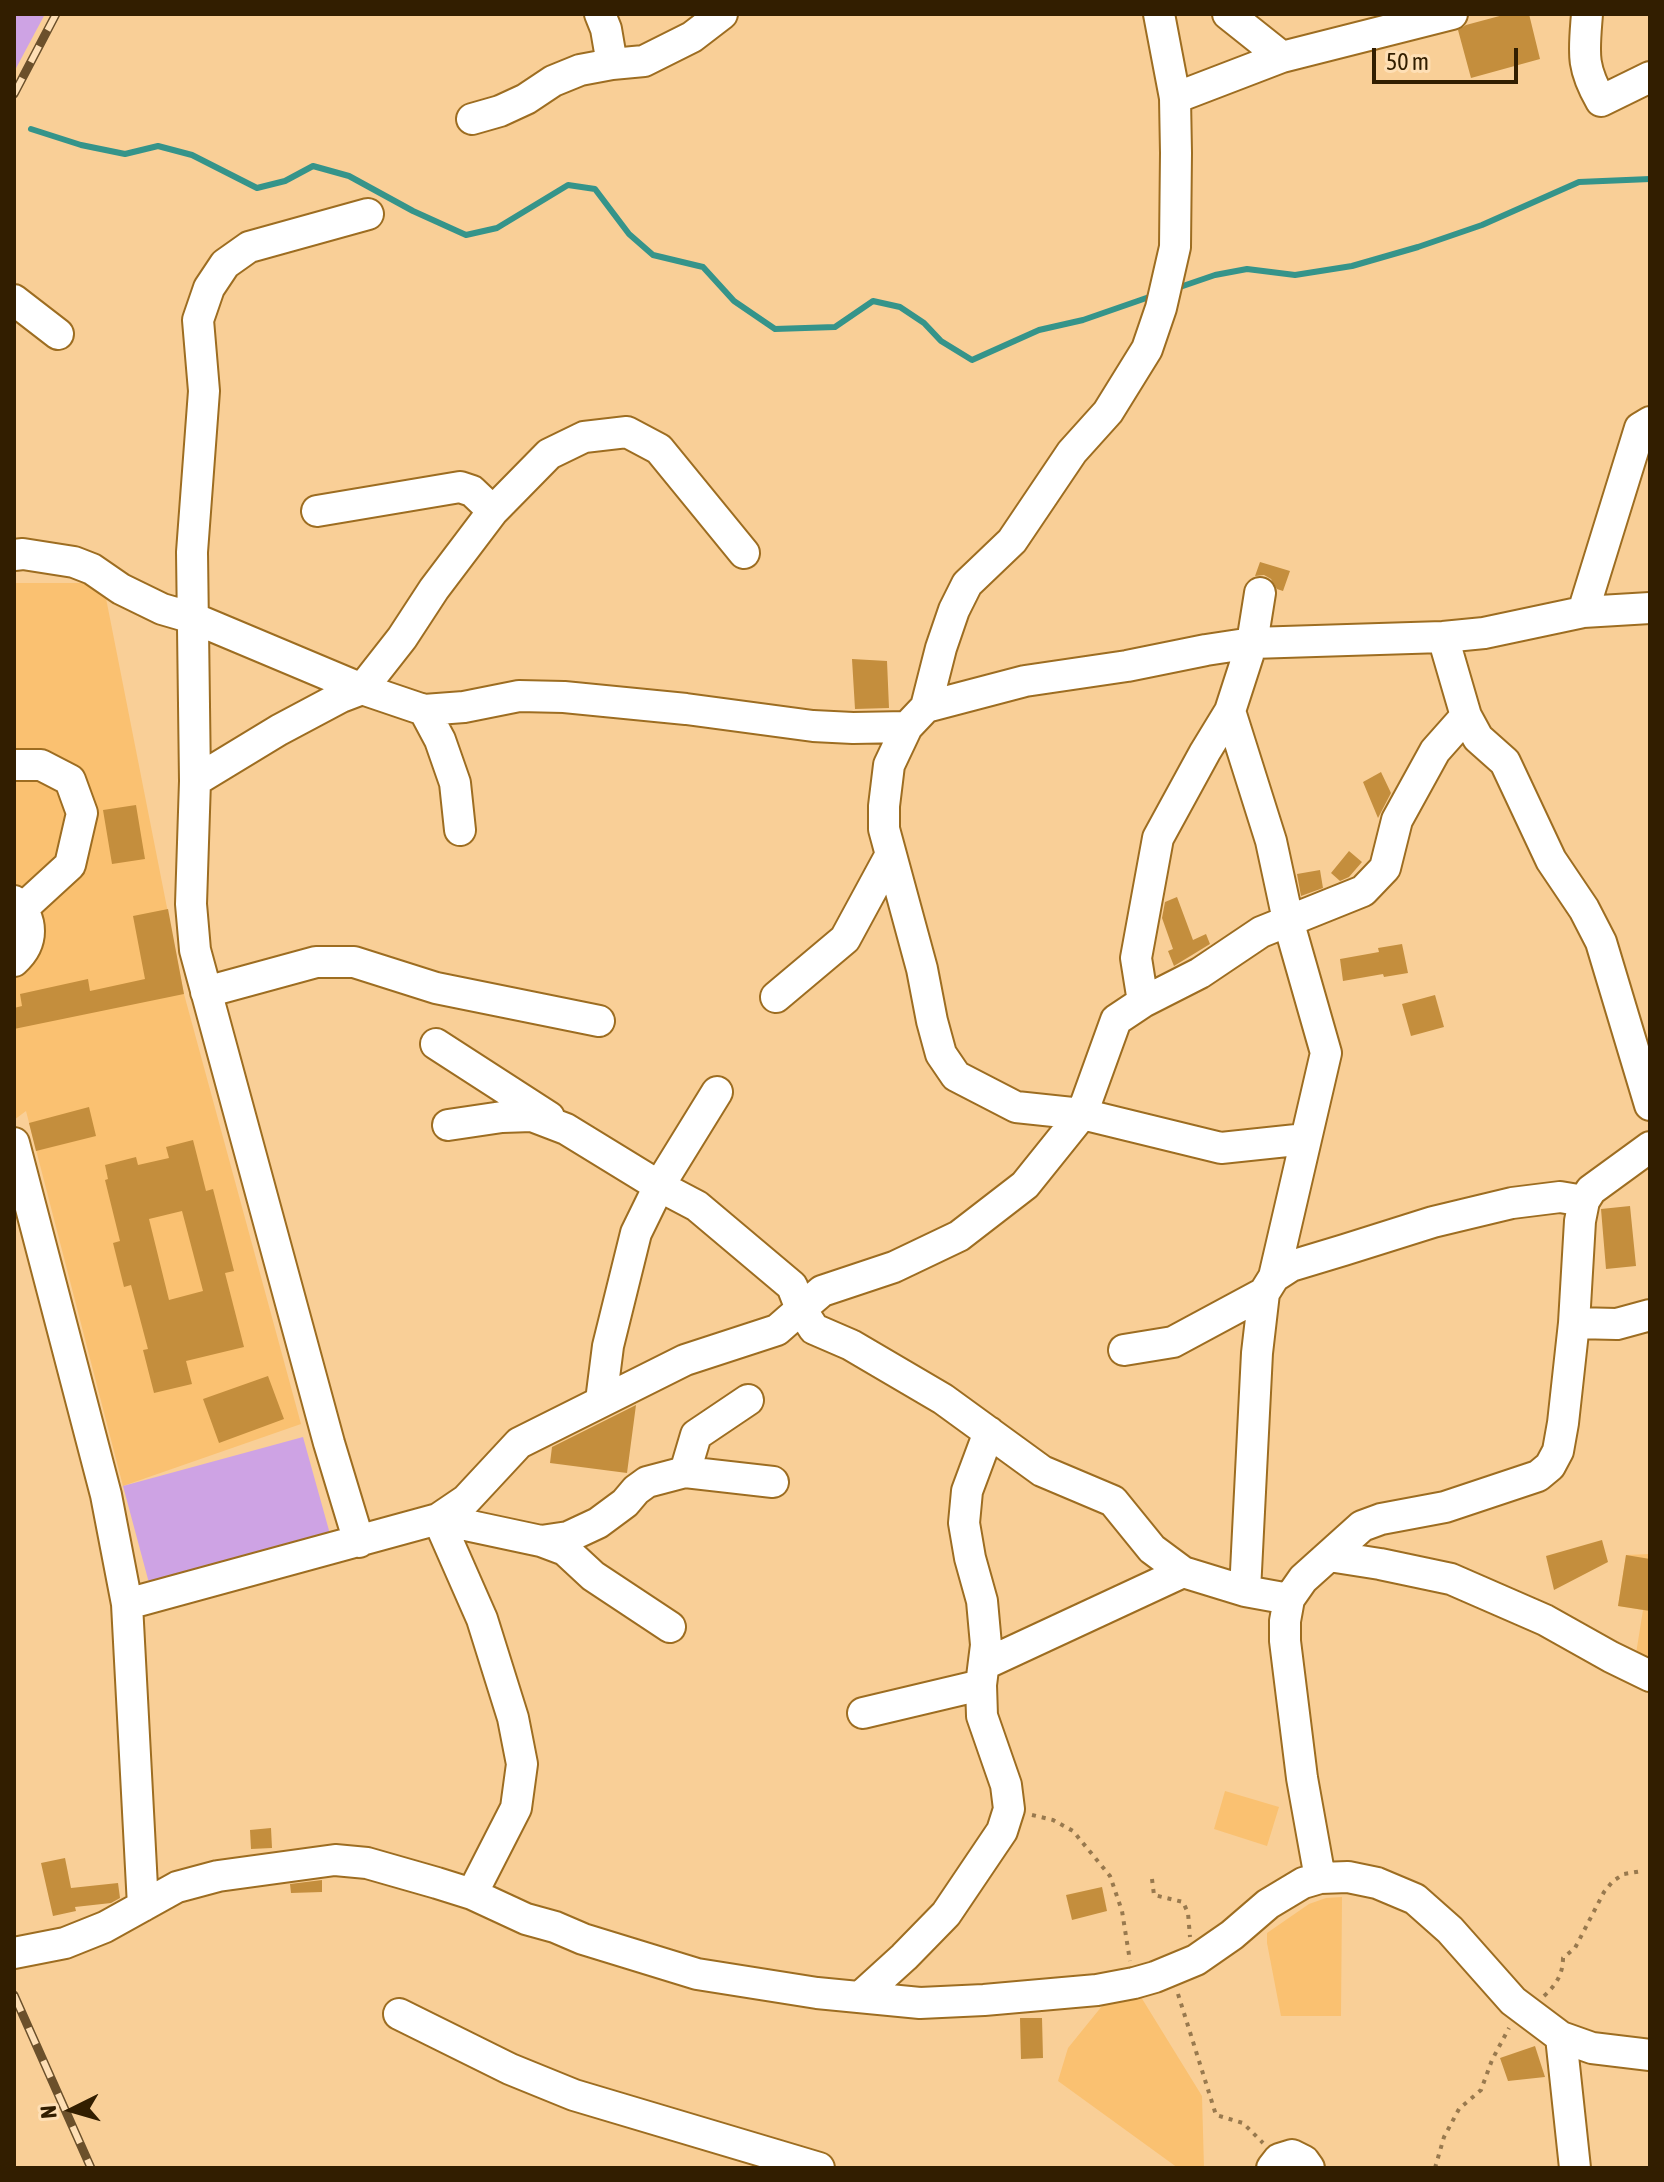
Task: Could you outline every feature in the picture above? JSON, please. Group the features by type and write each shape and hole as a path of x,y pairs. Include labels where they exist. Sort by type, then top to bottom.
{"street":[{"path":"600,14 612,64"},
{"path":"472,119 500,111 553,81 580,70 644,61 692,37 722,14"},
{"path":"1159,14 1175,98 1175,247 1161,308 1147,349 1108,412 1072,452 1012,541 967,584 954,610 916,717 889,765 884,829 922,969 941,1054 956,1076 1016,1107 1082,1114 1221,1148 1306,1139"},
{"path":"1228,14 1282,57"},
{"path":"1175,98 1282,57 1452,14"},
{"path":"1587,14 1584,52 1589,80 1601,101 1650,77"},
{"path":"359,1542 324,1428 195,950 191,904 195,781 192,552 204,391 198,320 209,288 225,264 249,247 368,214"},
{"path":"14,300 58,334"},
{"path":"1583,612 1640,428 1650,422"},
{"path":"195,781 279,730 362,689 493,511 549,454 584,437 627,432 659,449 744,553"},
{"path":"317,511 460,487 472,491 493,511"},
{"path":"14,555 74,562 162,609 193,618 362,689 424,710 464,707 519,696 564,697 853,728 916,717 1025,681 1252,643 1443,637 1484,633 1583,612 1650,608"},
{"path":"1143,1002 1136,958 1158,838 1230,711 1252,643 1260,593"},
{"path":"1443,637 1466,716 1478,738 1505,762 1551,860 1584,909 1601,942 1650,1105"},
{"path":"424,710 440,740 455,783 460,830"},
{"path":"1230,711 1271,841 1288,920 1326,1053 1269,1285 1257,1353 1245,1591"},
{"path":"127,1604 438,1519 466,1500 519,1443 685,1360 777,1330 822,1291 894,1267 959,1236 1025,1185 1082,1114 1116,1020 1143,1002 1200,973 1261,932 1363,891 1385,868 1397,820 1435,751 1466,716"},
{"path":"14,765 41,765 70,780 82,813 70,865 18,905 28,920 30,932 27,944 14,961"},
{"path":"776,997 845,939 890,856"},
{"path":"206,992 316,962 354,962 436,988 599,1021"},
{"path":"436,1044 566,1129 697,1206 792,1286 801,1309 814,1329 851,1345 943,1399 1042,1471 1113,1501 1152,1549 1183,1572 1245,1591 1289,1599"},
{"path":"601,1401 608,1346 636,1233 659,1186 717,1092"},
{"path":"448,1125 532,1116 566,1129"},
{"path":"14,1143 106,1495 127,1604 143,1906"},
{"path":"1320,1878 1302,1778 1285,1641 1289,1599 1303,1579 1362,1526 1381,1519 1445,1507 1538,1476 1550,1466 1558,1451 1563,1423 1584,1201 1591,1190 1650,1147"},
{"path":"1124,1350 1173,1342 1269,1285 1291,1266 1433,1222 1498,1206 1560,1197 1584,1201"},
{"path":"1574,1323 1617,1324 1650,1315"},
{"path":"685,1472 696,1435 748,1400"},
{"path":"860,1997 946,1914 1002,1831 1009,1809 1006,1785 982,1716 986,1645 982,1601 964,1523 967,1491 989,1432"},
{"path":"541,1541 568,1537 598,1523 647,1482 685,1472 773,1482"},
{"path":"438,1519 541,1541 565,1550 593,1576 670,1627"},
{"path":"438,1519 482,1619 513,1718 522,1764 516,1808 472,1894"},
{"path":"1329,1556 1451,1579 1545,1620 1650,1676"},
{"path":"863,1713 983,1674 1183,1572"},
{"path":"14,1953 65,1943 105,1927 177,1887 218,1876 335,1860 367,1863 399,1871 472,1894 526,1919 583,1939 697,1974 817,1993 920,2003 952,2002 1097,1990 1134,1983 1171,1971 1203,1954 1232,1935 1268,1904 1303,1883 1320,1878 1348,1877 1377,1883 1415,1899 1450,1930 1519,2006 1561,2037 1592,2048 1650,2055"},
{"path":"399,2014 510,2069 574,2095 819,2168"},
{"path":"1561,2037 1575,2168"},
{"path":"1276,2163 1285,2156 1298,2157 1309,2168"}],"path":[{"path":"1009,1809 1053,1820 1073,1831 1110,1876 1122,1911 1134,1983"},
{"path":"1435,2168 1444,2137 1459,2109 1481,2090 1519,2006 1537,2001 1556,1983 1563,1970 1563,1958 1575,1948 1604,1892 1613,1881 1624,1874 1642,1871"},
{"path":"1152,1879 1154,1895 1183,1902 1188,1913 1193,1950 1203,1954"},
{"path":"1171,1971 1216,2115 1243,2123 1276,2163"}],"shaded area":[{"path":"14,14 45,14 14,72"},
{"path":"14,583 103,583 184,994 301,1424 123,1486 26,1111 14,1120"},
{"path":"303,1437 330,1534 149,1583 123,1486"},
{"path":"1650,1554 1650,1663 1635,1660 1643,1610 1618,1606 1626,1555"},
{"path":"1225,1791 1279,1807 1267,1846 1214,1829"},
{"path":"1342,1897 1341,2016 1281,2016 1267,1933 1309,1904"},
{"path":"1141,1997 1202,2096 1204,2168 1178,2168 1058,2081 1068,2048 1102,2006"}],"building":[{"path":"1507,14 1529,14 1540,59 1471,78 1458,30"},
{"path":"1260,562 1290,571 1283,591 1264,575 1255,576"},
{"path":"852,659 887,661 889,708 855,709"},
{"path":"1381,772 1391,793 1378,818 1363,782"},
{"path":"136,805 145,859 112,864 103,810"},
{"path":"1349,851 1362,862 1349,877 1340,881 1331,873"},
{"path":"1320,870 1323,888 1301,896 1297,874"},
{"path":"1177,897 1193,940 1206,934 1210,944 1174,966 1168,951 1173,949 1162,918 1165,902"},
{"path":"168,909 184,994 14,1029 14,1008 22,1006 20,994 88,979 90,991 145,979 133,916"},
{"path":"1402,944 1408,973 1343,981 1340,959"},
{"path":"1435,995 1444,1027 1411,1036 1402,1004"},
{"path":"89,1107 96,1136 36,1151 29,1123"},
{"path":"193,1140 206,1191 213,1189 234,1271 225,1273 244,1347 186,1361 192,1384 154,1393 143,1350 148,1349 131,1285 124,1287 113,1243 120,1241 105,1180 108,1179 105,1165 136,1157 138,1165 169,1158 166,1147","holes":["182,1211 203,1291 169,1300 149,1219"]},
{"path":"1630,1206 1636,1266 1606,1269 1601,1209"},
{"path":"268,1376 284,1419 219,1443 203,1399"},
{"path":"636,1405 627,1473 550,1463 552,1447"},
{"path":"1602,1540 1608,1562 1554,1590 1546,1556"},
{"path":"1626,1555 1650,1559 1650,1611 1618,1606"},
{"path":"271,1828 272,1848 251,1849 250,1830"},
{"path":"65,1858 71,1888 118,1883 120,1898 111,1903 75,1907 76,1911 53,1916 41,1863"},
{"path":"322,1880 322,1892 291,1893 290,1884"},
{"path":"1102,1887 1107,1911 1072,1920 1066,1895"},
{"path":"1020,2018 1042,2018 1043,2058 1021,2059"},
{"path":"1535,2046 1545,2077 1508,2081 1500,2058"}],"waterway":[{"path":"31,129 81,145 125,154 158,146 192,155 257,188 285,181 313,166 349,176 413,211 466,235 497,228 568,185 595,189 629,234 653,255 703,267 734,301 775,329 835,327 873,301 900,307 924,323 941,341 972,360 1039,330 1083,320 1155,295"},
{"path":"1177,288 1215,275 1247,269 1295,275 1352,266 1482,225 1579,182 1650,179"}],"railway":[{"path":"14,94 56,14"},
{"path":"14,1995 91,2168"}]}
